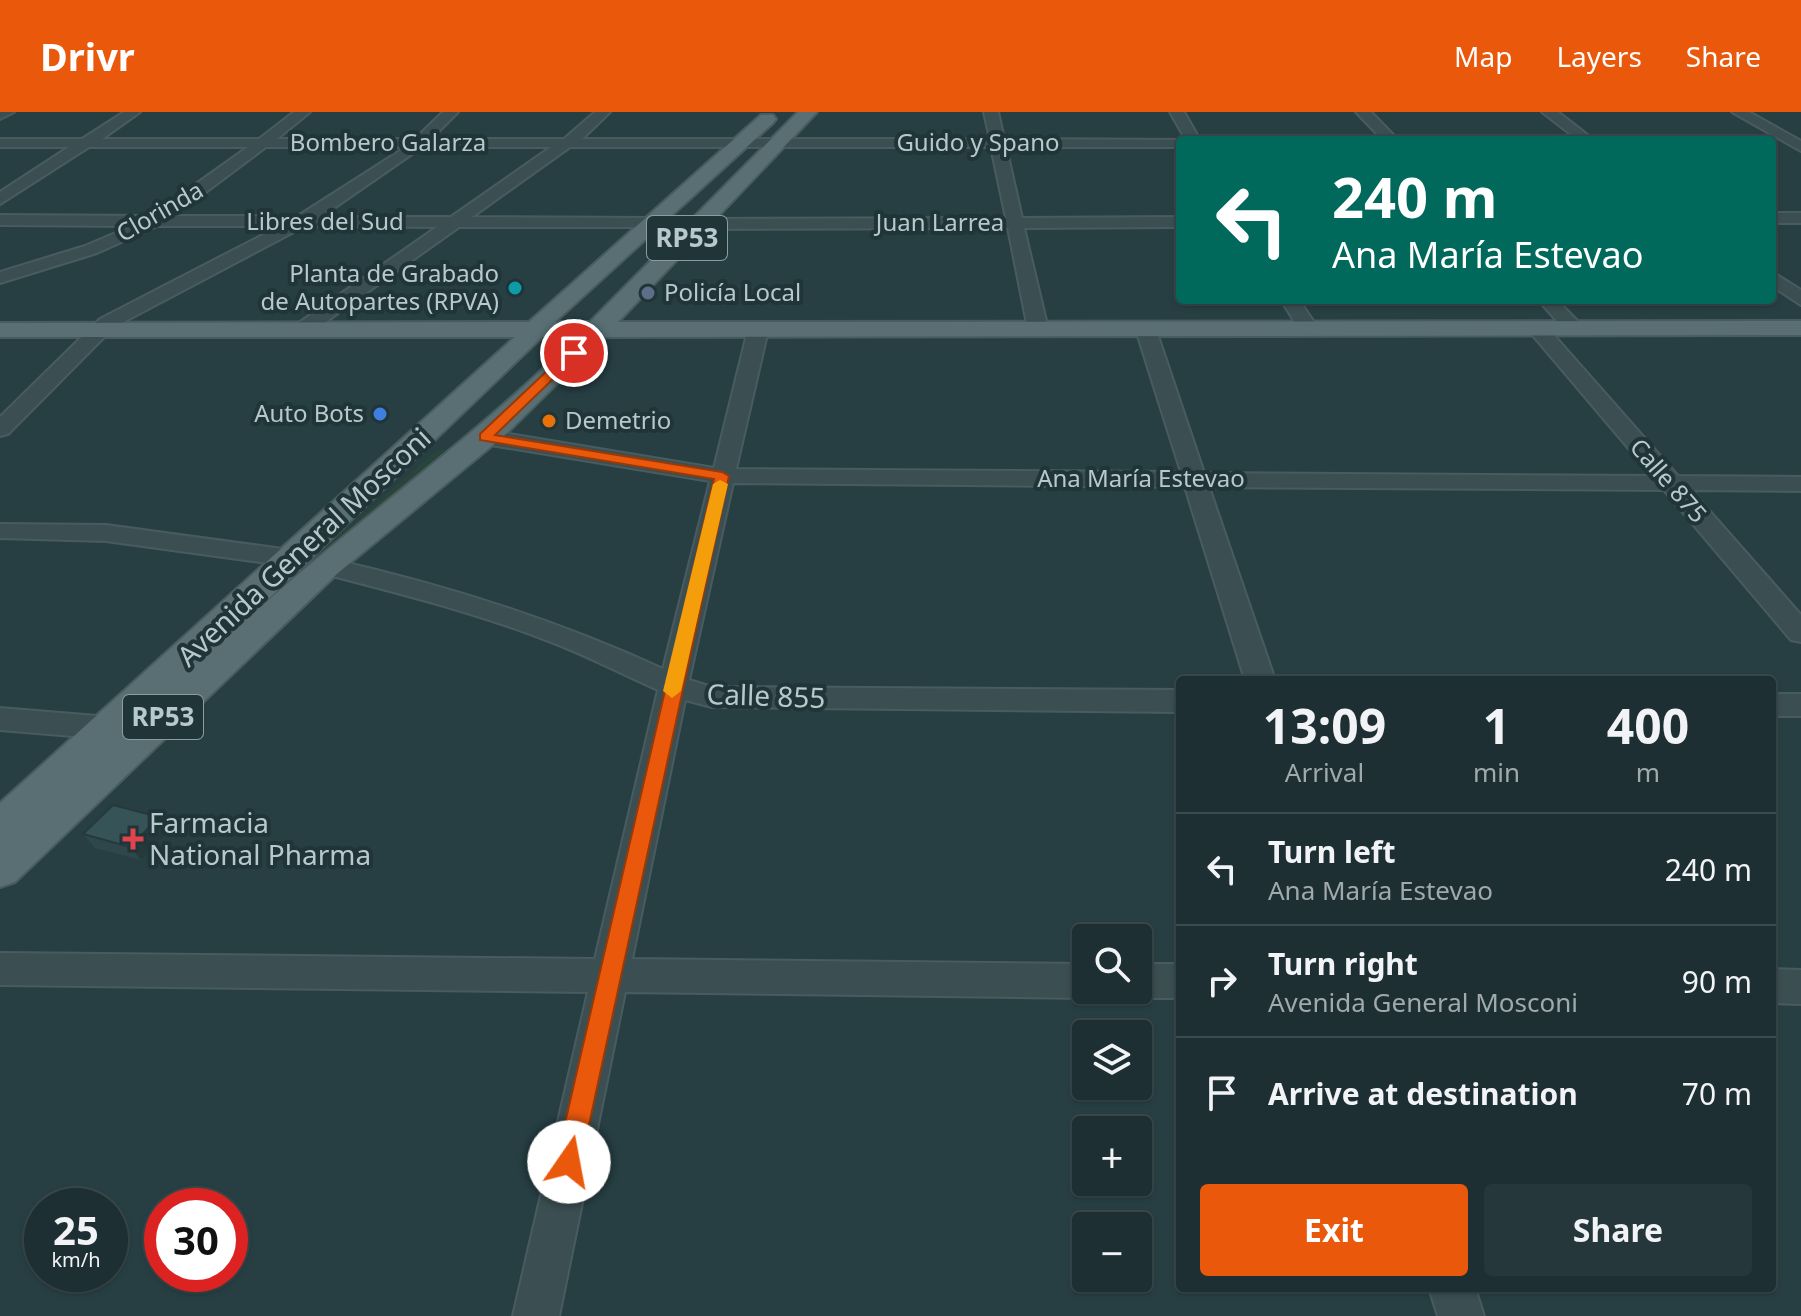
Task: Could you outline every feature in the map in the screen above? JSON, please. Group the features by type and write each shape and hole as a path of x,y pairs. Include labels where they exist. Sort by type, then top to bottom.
{"main road":[{"name":"RP53","path":"535,329 775,112"},
{"name":"RP53","path":"596,330 808,112"},
{"name":"RP53","path":"308,562 457,446 708,181 735,148"},
{"path":"0,330 1801,328"},
{"name":"Avenida General Mosconi","path":"0,869 308,562 445,417 535,329"},
{"name":"Avenida General Mosconi","path":"0,828 109,728 308,562 485,437 596,330"}],"street":[{"path":"0,115 7,112"},
{"path":"0,199 133,112"},
{"name":"Clorinda","path":"0,278 73,256 153,222 198,192 303,112"},
{"path":"0,429 10,408 115,318 301,222 420,144 451,112"},
{"path":"303,329 594,123 603,112"},
{"path":"991,112 1038,329"},
{"path":"1177,112 1191,136"},
{"path":"1363,112 1387,136"},
{"path":"1549,112 1582,136"},
{"path":"1739,112 1796,142"},
{"path":"1776,141 1796,142"},
{"name":"Bombero Galarza","path":"0,143 566,143 735,148 775,144"},
{"name":"Guido y Spano","path":"775,144 1176,143"},
{"path":"1776,218 1801,218"},
{"name":"Libres del Sud","path":"0,220 651,223"},
{"name":"Juan Larrea","path":"701,224 1176,222"},
{"path":"1776,280 1801,299"},
{"path":"1293,304 1308,328"},
{"path":"1551,304 1574,328"},
{"name":"Calle 875","path":"1537,328 1801,633"},
{"path":"536,1316 673,686 758,330"},
{"path":"1146,330 1259,676"},
{"name":"Ana María Estevao","path":"485,437 722,476 1801,484"},
{"name":"Calle 855","path":"0,531 106,533 308,562 442,594 482,607 591,646 673,686 712,697 1176,701"},
{"path":"1776,705 1801,705"},
{"path":"0,719 109,728"},
{"path":"0,969 1072,981"},
{"path":"1152,981 1176,981"},
{"path":"1776,986 1801,987"},
{"path":"1453,1292 1461,1316"}],"green space":[{"path":"443,449 0,847 306,564 434,452"}],"building":[{"path":"113,805 159,817 130,847 83,834"}],"slow traffic":[{"path":"672,691 720,484"}],"place":[{"name":"Planta de Grabado de Autopartes (RPVA)","path":"515,288"},
{"name":"Policía Local","path":"648,293"},
{"name":"Auto Bots","path":"380,414"},
{"name":"Demetrio","path":"549,421"},
{"name":"Farmacia National Pharma","path":"133,839"}],"route":[{"path":"569,1162 614,947 722,476 485,437 574,353"}]}
